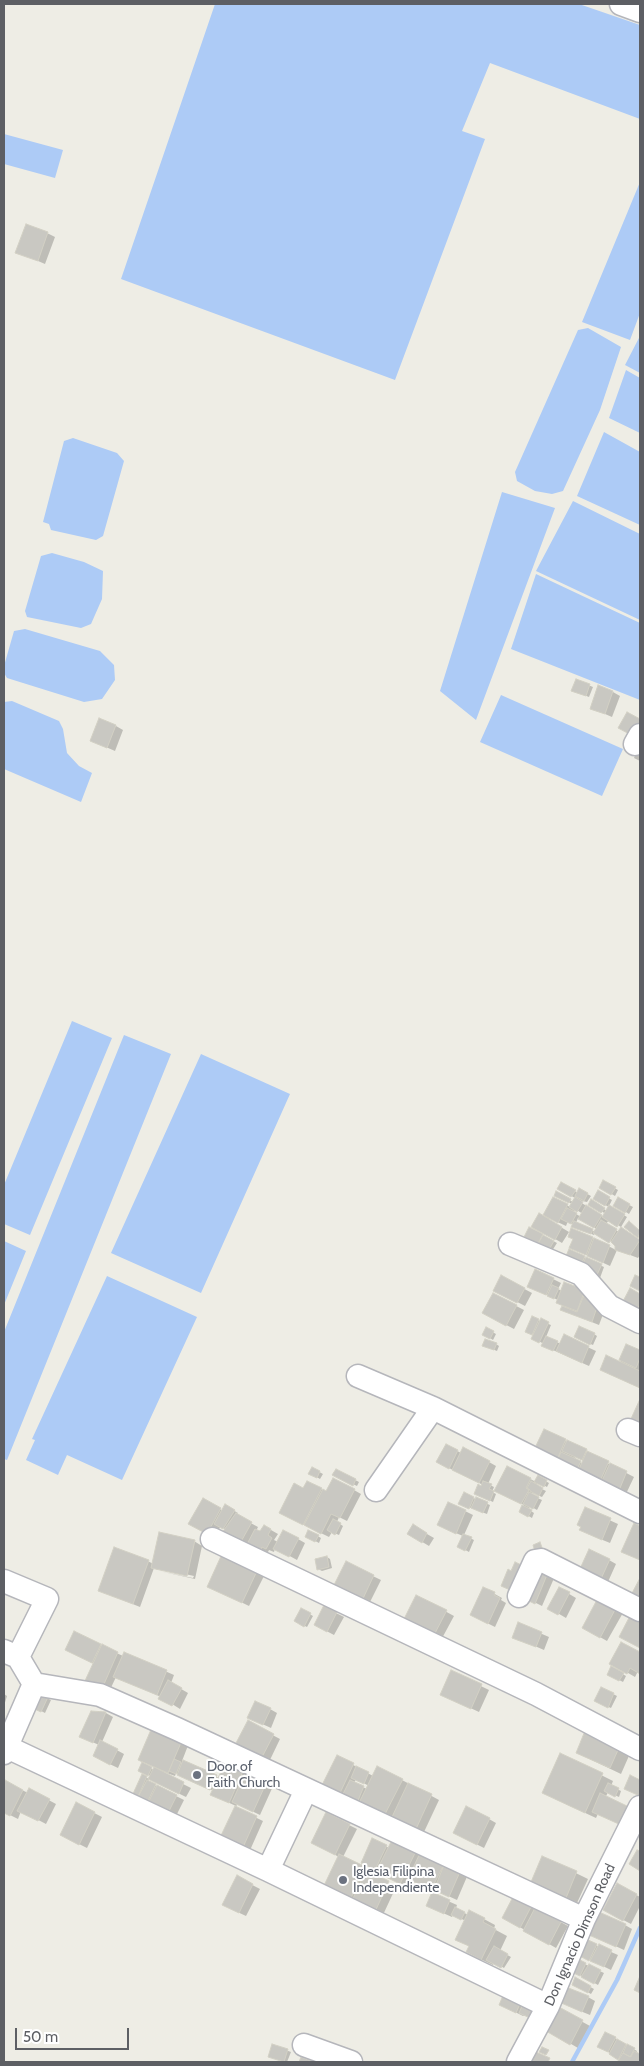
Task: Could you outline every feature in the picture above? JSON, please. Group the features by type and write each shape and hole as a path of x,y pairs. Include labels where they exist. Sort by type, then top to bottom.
{"street":[{"path":"621,4 640,11"},
{"path":"510,1244 582,1274 609,1306 640,1322"},
{"path":"358,1376 433,1408 640,1512"},
{"path":"376,1490 433,1408"},
{"path":"212,1540 536,1694 640,1749"},
{"path":"519,1596 535,1561 541,1560 640,1610"},
{"path":"4,1582 47,1599 11,1654 34,1684 100,1695 584,1919"},
{"path":"34,1684 5,1748 268,1870 548,2006"},
{"path":"268,1870 306,1790"},
{"name":"Don Ignacio Dimson Road","path":"518,2062 548,2006 584,1919 640,1808"},
{"path":"304,2045 351,2062"}],"water":[{"path":"215,4 579,4 640,25 640,119 490,63 462,131 485,139 395,380 121,279"},
{"path":"4,134 63,150 55,178 4,164"},
{"path":"640,182 640,313 630,340 582,322"},
{"path":"588,328 621,347 600,410 563,491 552,494 535,491 517,481 515,472 578,330"},
{"path":"640,336 640,373 625,365"},
{"path":"626,370 640,378 640,433 609,418"},
{"path":"604,432 640,452 640,525 577,496"},
{"path":"73,438 117,453 124,461 103,536 96,540 51,530 49,524 43,522 64,441"},
{"path":"502,492 555,508 476,720 440,691"},
{"path":"573,501 640,534 640,620 536,571"},
{"path":"52,553 84,562 103,571 102,599 91,624 81,628 27,617 25,611 41,556"},
{"path":"536,574 640,623 640,700 511,649"},
{"path":"25,629 100,651 114,665 115,680 102,699 84,702 7,678 4,673 4,666 14,631"},
{"path":"501,695 623,749 602,796 480,742"},
{"path":"12,701 59,721 63,729 67,753 79,766 92,773 81,802 4,769 4,702"},
{"path":"72,1021 112,1038 30,1235 4,1224 4,1185"},
{"path":"124,1035 171,1054 7,1460 4,1459 4,1332"},
{"path":"201,1054 290,1094 201,1293 111,1253"},
{"path":"4,1241 26,1251 4,1305"},
{"path":"107,1276 197,1317 122,1480 67,1455 58,1475 26,1460 35,1440 32,1439"}],"building":[{"path":"26,224 48,232 38,261 15,253"},
{"path":"576,679 590,684 586,696 571,691"},
{"path":"598,685 613,691 605,714 590,709"},
{"path":"627,712 640,719 640,731 637,738 618,728"},
{"path":"99,718 116,725 107,748 90,741"},
{"path":"603,1180 616,1187 611,1195 599,1188"},
{"path":"561,1182 576,1190 571,1197 557,1189"},
{"path":"579,1188 588,1193 584,1201 575,1196"},
{"path":"598,1190 610,1197 605,1206 593,1199"},
{"path":"556,1191 571,1199 569,1203 554,1196"},
{"path":"553,1197 568,1204 558,1223 543,1215"},
{"path":"575,1197 583,1202 577,1212 569,1207"},
{"path":"618,1197 630,1204 625,1213 613,1206"},
{"path":"591,1199 605,1208 601,1213 588,1205"},
{"path":"586,1205 602,1215 594,1228 578,1219"},
{"path":"609,1205 625,1214 617,1227 602,1217"},
{"path":"567,1208 577,1213 571,1224 561,1219"},
{"path":"539,1213 562,1227 555,1240 531,1227"},
{"path":"601,1220 617,1229 609,1243 593,1233"},
{"path":"574,1221 593,1229 591,1234 571,1227"},
{"path":"629,1221 640,1231 638,1238 624,1227"},
{"path":"529,1227 543,1234 534,1251 523,1239"},
{"path":"621,1227 640,1240 630,1255 615,1250 615,1246 611,1242"},
{"path":"571,1228 593,1237 586,1255 569,1248 573,1239 568,1237"},
{"path":"543,1235 554,1241 547,1253 534,1251"},
{"path":"594,1238 610,1245 603,1263 587,1256"},
{"path":"569,1249 585,1256 579,1270 563,1263"},
{"path":"586,1257 602,1264 596,1277 580,1270"},
{"path":"535,1269 554,1278 546,1295 527,1287"},
{"path":"501,1275 525,1288 517,1303 493,1291"},
{"path":"635,1275 640,1277 640,1291 630,1286"},
{"path":"564,1282 585,1290 577,1311 556,1303"},
{"path":"552,1285 559,1288 554,1299 547,1296"},
{"path":"630,1288 640,1294 640,1304 634,1315 620,1307"},
{"path":"493,1293 517,1305 506,1326 482,1313"},
{"path":"585,1293 598,1304 592,1322 560,1310 562,1306 577,1312"},
{"path":"532,1316 539,1319 532,1335 525,1332"},
{"path":"541,1318 549,1322 539,1343 531,1339"},
{"path":"579,1326 595,1333 590,1345 574,1337"},
{"path":"486,1327 494,1331 490,1339 482,1335"},
{"path":"564,1334 589,1346 582,1363 556,1351"},
{"path":"546,1336 558,1341 553,1351 541,1346"},
{"path":"485,1339 497,1343 494,1350 482,1346"},
{"path":"626,1344 640,1350 640,1358 636,1368 619,1360"},
{"path":"606,1355 640,1371 640,1388 600,1370"},
{"path":"640,1399 640,1425 630,1421"},
{"path":"544,1429 566,1439 555,1464 532,1454"},
{"path":"567,1440 587,1449 582,1460 562,1451"},
{"path":"446,1444 458,1450 449,1469 436,1462"},
{"path":"463,1447 490,1461 479,1483 452,1470"},
{"path":"587,1451 609,1461 597,1488 575,1478"},
{"path":"561,1452 581,1461 574,1476 557,1461"},
{"path":"610,1463 627,1471 618,1493 600,1485"},
{"path":"507,1466 531,1478 526,1488 529,1490 521,1504 494,1491"},
{"path":"312,1467 320,1471 317,1478 308,1474"},
{"path":"336,1469 356,1479 353,1486 332,1475"},
{"path":"538,1475 547,1480 544,1487 534,1482"},
{"path":"333,1478 355,1489 340,1518 331,1514 321,1534 304,1525 323,1489 326,1491"},
{"path":"307,1481 322,1488 303,1525 279,1513 294,1483 303,1488"},
{"path":"483,1481 492,1484 489,1489 494,1491 490,1501 474,1494 478,1484 481,1486"},
{"path":"531,1481 543,1488 539,1496 527,1488"},
{"path":"464,1492 474,1497 469,1509 458,1504"},
{"path":"529,1492 539,1497 533,1509 523,1504"},
{"path":"476,1497 488,1502 483,1513 471,1508"},
{"path":"203,1498 221,1508 207,1534 188,1524"},
{"path":"448,1502 466,1510 456,1534 437,1525"},
{"path":"225,1504 235,1510 223,1529 214,1524"},
{"path":"522,1505 532,1510 528,1517 519,1512"},
{"path":"585,1507 611,1518 602,1540 579,1530 581,1527 577,1525"},
{"path":"236,1513 252,1522 238,1547 219,1537"},
{"path":"333,1519 341,1523 335,1535 327,1530"},
{"path":"634,1523 640,1526 640,1560 621,1552"},
{"path":"413,1524 427,1533 422,1543 407,1534"},
{"path":"264,1525 271,1529 268,1535 272,1538 266,1549 262,1547 258,1555 245,1548 255,1529 260,1531"},
{"path":"283,1530 299,1538 289,1557 273,1549"},
{"path":"308,1530 319,1535 315,1542 305,1537"},
{"path":"159,1532 195,1540 187,1576 151,1568"},
{"path":"463,1534 472,1537 465,1551 457,1547"},
{"path":"540,1542 544,1553 536,1555 533,1545"},
{"path":"114,1547 149,1560 133,1604 98,1591"},
{"path":"589,1549 610,1559 600,1581 579,1571"},
{"path":"222,1554 257,1571 242,1603 207,1587"},
{"path":"327,1556 329,1567 317,1570 315,1559"},
{"path":"346,1561 374,1575 360,1605 331,1591"},
{"path":"515,1562 528,1568 517,1593 501,1586 508,1569 511,1571"},
{"path":"536,1564 549,1570 535,1604 521,1597"},
{"path":"640,1578 640,1602 630,1597"},
{"path":"483,1587 495,1592 494,1595 500,1598 488,1624 470,1615"},
{"path":"559,1587 570,1592 558,1615 547,1609"},
{"path":"416,1595 447,1610 432,1639 402,1623"},
{"path":"599,1596 617,1606 600,1638 582,1628"},
{"path":"324,1605 337,1612 327,1632 314,1625"},
{"path":"301,1608 311,1613 304,1627 294,1621"},
{"path":"632,1612 640,1617 640,1648 619,1637"},
{"path":"518,1622 542,1632 536,1647 512,1638"},
{"path":"74,1631 101,1644 92,1663 65,1650"},
{"path":"621,1642 640,1652 640,1674 630,1668 627,1674 609,1664"},
{"path":"102,1644 118,1652 101,1691 84,1683"},
{"path":"124,1652 167,1670 157,1695 113,1677"},
{"path":"611,1666 624,1673 619,1681 607,1675"},
{"path":"451,1670 482,1684 471,1709 440,1695"},
{"path":"168,1680 182,1688 172,1706 158,1699"},
{"path":"601,1687 614,1693 608,1708 594,1701"},
{"path":"35,1691 48,1697 41,1712 28,1706"},
{"path":"255,1701 271,1708 263,1725 247,1718"},
{"path":"91,1711 106,1712 93,1743 79,1737"},
{"path":"248,1720 274,1734 261,1759 235,1745"},
{"path":"153,1725 183,1738 168,1773 138,1760"},
{"path":"587,1726 622,1741 610,1768 576,1753"},
{"path":"100,1740 118,1749 110,1765 93,1756"},
{"path":"560,1753 603,1773 585,1813 542,1793"},
{"path":"337,1755 354,1763 340,1793 322,1785"},
{"path":"174,1759 181,1762 176,1774 169,1771"},
{"name":"Door of Faith Church","path":"183,1760 217,1775 210,1790 177,1775"},
{"path":"226,1761 244,1769 229,1803 210,1795"},
{"path":"142,1762 152,1767 148,1776 138,1771"},
{"path":"356,1766 369,1772 364,1784 351,1778"},
{"path":"377,1766 403,1779 384,1816 359,1803"},
{"path":"154,1767 184,1782 179,1794 148,1779"},
{"path":"247,1769 268,1779 253,1812 232,1802"},
{"path":"142,1774 147,1776 137,1799 132,1796"},
{"path":"630,1775 640,1780 640,1796 624,1789"},
{"path":"5,1780 23,1790 10,1816 4,1813"},
{"path":"147,1780 156,1784 147,1803 137,1799"},
{"path":"350,1780 364,1786 357,1803 342,1796"},
{"path":"408,1783 432,1794 416,1829 392,1817"},
{"path":"608,1783 619,1788 615,1797 604,1791"},
{"path":"157,1785 177,1795 168,1813 148,1803"},
{"path":"29,1788 50,1799 38,1821 17,1811"},
{"path":"600,1793 629,1807 621,1825 592,1812"},
{"path":"76,1802 95,1812 79,1845 60,1835"},
{"path":"235,1806 257,1816 240,1854 217,1844"},
{"path":"466,1806 490,1818 477,1845 453,1833"},
{"path":"326,1812 350,1824 335,1855 311,1843"},
{"path":"372,1838 387,1845 375,1870 361,1863"},
{"path":"392,1840 416,1851 400,1884 376,1872"},
{"path":"637,1850 640,1851 640,1871 629,1864"},
{"path":"420,1853 444,1864 431,1890 408,1879"},
{"name":"Iglesia Filipina Independiente","path":"339,1854 366,1867 347,1906 320,1894"},
{"path":"542,1856 577,1871 566,1898 531,1882"},
{"path":"446,1860 462,1867 449,1897 434,1890"},
{"path":"366,1870 389,1881 374,1914 351,1903"},
{"path":"237,1875 253,1884 239,1913 222,1905"},
{"path":"617,1883 637,1894 623,1921 603,1910"},
{"path":"432,1892 450,1900 444,1914 426,1906"},
{"path":"514,1895 532,1905 520,1928 502,1918"},
{"path":"536,1906 562,1920 549,1945 523,1931"},
{"path":"455,1907 465,1912 461,1920 451,1915"},
{"path":"469,1910 485,1918 483,1922 496,1929 481,1960 466,1952 469,1946 455,1940"},
{"path":"599,1912 626,1924 616,1947 589,1935"},
{"path":"586,1939 597,1944 589,1961 578,1955"},
{"path":"599,1944 612,1950 604,1967 590,1961"},
{"path":"494,1946 508,1954 501,1968 486,1960"},
{"path":"576,1958 586,1963 580,1976 569,1971"},
{"path":"589,1964 601,1970 594,1984 581,1977"},
{"path":"640,1976 640,1993 634,1990"},
{"path":"575,1977 591,1986 588,1993 572,1985"},
{"path":"566,1987 589,1996 582,2012 559,2002"},
{"path":"505,1991 522,1999 516,2013 499,2005"},
{"path":"525,1999 536,2005 530,2018 519,2013"},
{"path":"559,2007 583,2020 570,2045 546,2031"},
{"path":"605,2032 616,2037 608,2052 597,2047"},
{"path":"617,2039 626,2044 618,2060 609,2054"},
{"path":"272,2044 288,2049 284,2062 268,2057"},
{"path":"627,2044 635,2048 630,2057 623,2053"},
{"path":"542,2047 549,2050 546,2055 539,2052"},
{"path":"634,2051 640,2054 640,2062 618,2061 623,2053 631,2057"},
{"path":"536,2052 550,2058 548,2062 531,2062"},
{"path":"301,2057 314,2062 299,2062"}],"waterway":[{"path":"572,2062 617,1980 640,1928"}],"place":[{"name":"Door of Faith Church","path":"197,1775"},
{"name":"Iglesia Filipina Independiente","path":"343,1880"}]}
